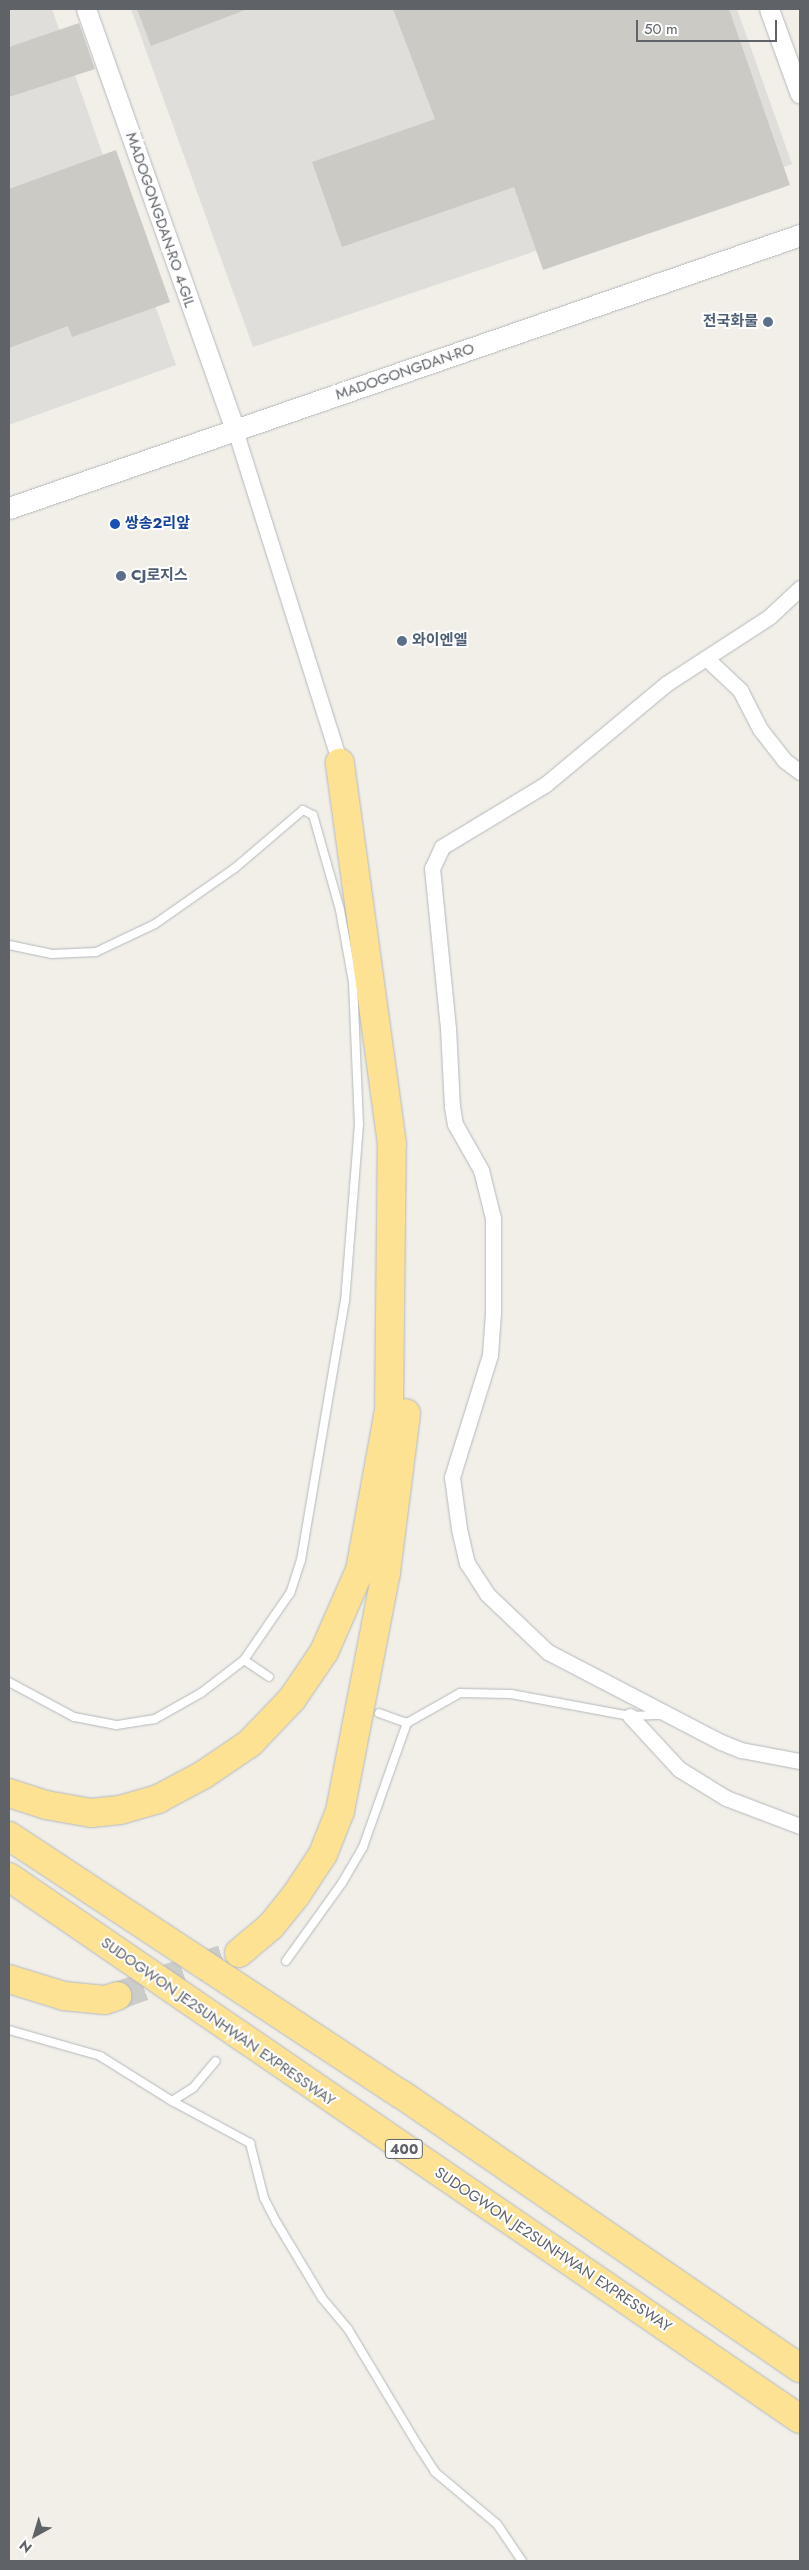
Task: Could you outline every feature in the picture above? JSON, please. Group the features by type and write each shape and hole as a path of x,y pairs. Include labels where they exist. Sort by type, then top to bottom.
{"highway":[{"path":"9,1793 46,1806 91,1813 120,1810 158,1799 203,1775 250,1743 292,1699 324,1652 360,1570 389,1411 392,1144 340,763"},
{"path":"239,1953 271,1926 296,1895 323,1854 340,1811 386,1572 408,1398 409,1136 379,899 340,763"},
{"name":"400","path":"9,1836 400,2094 800,2368"},
{"name":"SUDOGWON JE2SUNHWAN EXPRESSWAY","path":"9,1877 800,2419"},
{"path":"9,1979 64,1996 105,2000 117,1996"}],"main road":[{"name":"MADOGONGDAN-RO","path":"9,508 800,235"}],"street":[{"name":"MADOGONGDAN-RO 4-GIL","path":"86,9 235,430"},
{"path":"769,9 800,94"},
{"path":"235,430 340,763"},
{"path":"800,588 769,617 666,684 546,784 442,847 432,868 453,1115 462,1138 481,1170 493,1218 493,1313 490,1355 452,1477 459,1529 468,1563 488,1594 548,1652 741,1750 800,1761"},
{"path":"706,658 740,690 760,729 784,760 800,772"},
{"path":"630,1716 678,1769 726,1798 800,1826"}],"lane":[{"path":"9,945 52,954 96,952 171,912 235,868 304,810 314,815 340,910 353,982 359,1124 345,1300 301,1560 290,1593 244,1660 201,1693 155,1719 116,1725 74,1716 9,1682"},
{"path":"244,1660 269,1677"},
{"path":"286,1960 342,1883 363,1847 407,1723 460,1693 511,1694 630,1716 672,1715"},
{"path":"379,1713 407,1723"},
{"path":"9,2030 100,2056 172,2102 250,2143 264,2198 277,2223 322,2298 348,2329 435,2472 497,2524 522,2561"},
{"path":"172,2102 193,2088 216,2061"}],"shaded area":[{"path":"9,9 52,9 176,365 9,425"},
{"path":"131,9 737,9 792,164 253,347"}],"building":[{"path":"137,9 245,9 245,10 151,46"},
{"path":"393,9 729,9 790,185 543,270 514,187 342,247 312,162 435,119"},
{"path":"79,23 95,69 9,97 9,47"},
{"path":"116,150 170,302 72,337 68,326 9,348 9,189"}],"tunnel":[{"path":"117,1996 239,1953"}],"place":[{"name":"전국화물","path":"768,322"},
{"name":"쌍송2리앞","path":"115,524"},
{"name":"CJ로지스","path":"121,576"},
{"name":"와이엔엘","path":"402,641"}]}
